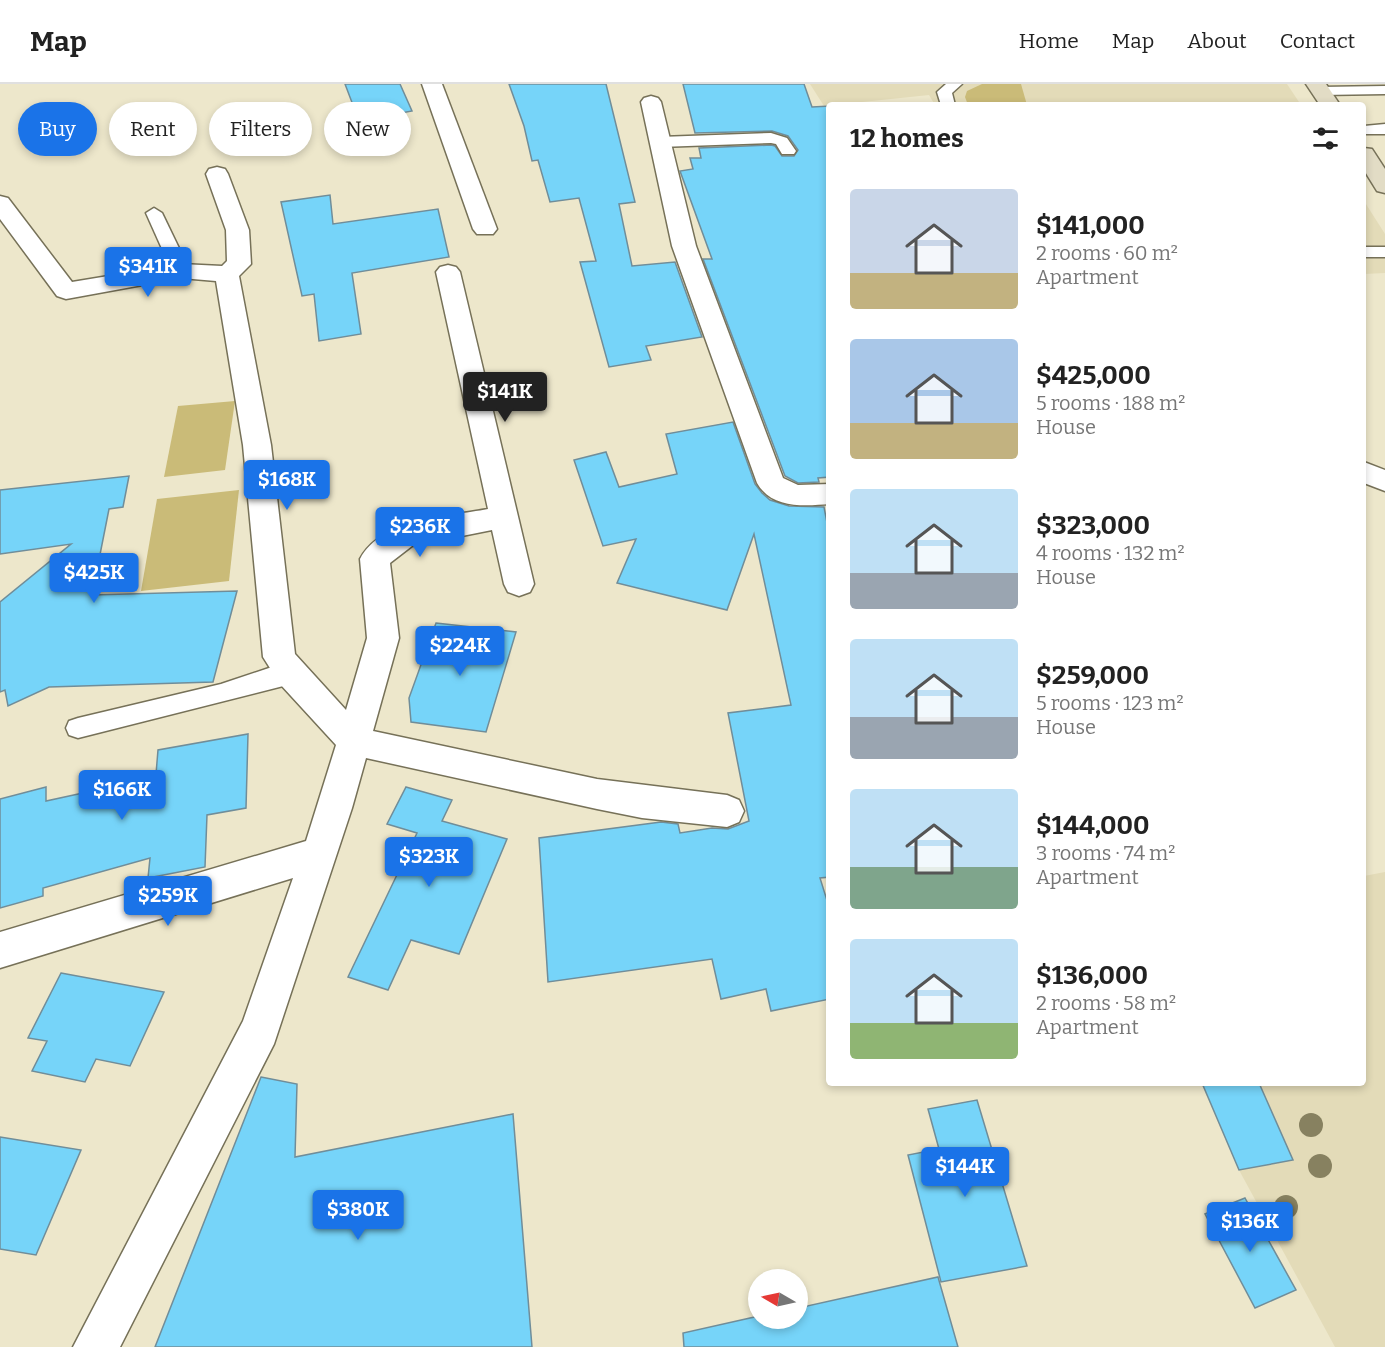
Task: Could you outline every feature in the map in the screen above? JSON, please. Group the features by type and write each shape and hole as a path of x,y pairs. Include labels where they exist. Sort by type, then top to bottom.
{"main road":[{"path":"1366,157 1385,186"}],"street":[{"path":"432,84 485,229"},
{"path":"651,102 684,246 771,483 779,492 794,496 826,494"},
{"path":"0,202 66,291 181,271 227,274 239,264 241,244 239,230 217,174"},
{"path":"448,272 519,584"},
{"path":"227,274 257,445 279,657 291,675 354,741 597,794 642,802 727,811"},
{"path":"1366,473 1385,481"},
{"path":"96,1347 260,1030 320,853 383,638 375,559 404,537 503,517"},
{"path":"0,950 320,853"}],"lane":[{"path":"947,102 944,92 955,84"},
{"path":"1322,93 1385,90"},
{"path":"1366,130 1385,129"},
{"path":"660,142 771,138 782,141 788,151"},
{"path":"154,213 181,271"},
{"path":"1366,252 1385,252"},
{"path":"78,728 221,694 272,677 291,675"}],"shaded area":[{"path":"810,84 1287,84 1299,102 933,102 929,95 862,102 826,102 824,106"},
{"path":"982,84 1021,84 1026,102 967,102 965,97 967,91"},
{"path":"1366,204 1385,234 1385,273 1366,274"},
{"path":"235,401 225,470 164,477 178,406"},
{"path":"239,490 229,581 141,591 157,499"},
{"path":"1385,872 1385,1347 1335,1347 1239,1170 1202,1086 1366,1086 1366,876"}],"building":[{"path":"345,84 400,84 408,102 352,102"},
{"path":"509,84 606,84 635,202 619,204 632,266 675,262 702,337 646,346 651,360 609,367 580,262 596,261 579,198 550,202 538,160 532,161 524,126"},
{"path":"683,84 804,84 812,107 826,106 826,477 818,478 819,482 798,483 785,476 703,259 712,259 680,171 693,169 690,158 701,158 699,148 771,145 775,146 782,156 794,156 798,150 788,136 772,131 695,133"},
{"path":"330,195 333,224 438,209 449,257 352,273 361,334 319,341 314,294 302,296 281,202"},
{"path":"733,422 755,484 762,493 770,500 789,506 824,507 826,517 826,877 820,878 826,897 826,1000 771,1011 766,989 721,999 712,959 548,982 539,838 661,822 678,824 680,833 712,828 728,829 749,821 728,713 791,705 754,534 727,610 617,583 636,539 603,546 574,460 606,452 619,487 677,474 666,434"},
{"path":"129,476 123,507 109,509 92,595 237,591 213,682 49,687 8,706 5,690 0,692 0,602 71,544 0,554 0,490"},
{"path":"436,623 516,632 486,732 411,722 409,698"},
{"path":"248,734 246,808 207,815 205,867 148,878 150,858 43,888 43,896 0,908 0,799 46,787 46,801 92,791 156,774 158,750"},
{"path":"406,787 452,800 442,821 507,839 459,954 411,940 388,990 348,977 417,833 387,824"},
{"path":"61,973 164,992 130,1066 96,1059 85,1082 32,1071 47,1041 28,1038"},
{"path":"261,1077 297,1084 295,1157 513,1114 532,1347 155,1347"},
{"path":"1203,1086 1260,1086 1293,1160 1239,1170"},
{"path":"977,1100 1027,1266 941,1282 908,1155 939,1149 928,1109"},
{"path":"0,1137 81,1150 36,1255 0,1249"},
{"path":"1245,1198 1296,1290 1255,1308 1205,1214"},
{"path":"938,1277 958,1347 684,1347 683,1333 748,1318 748,1329 808,1329 808,1306"}]}
